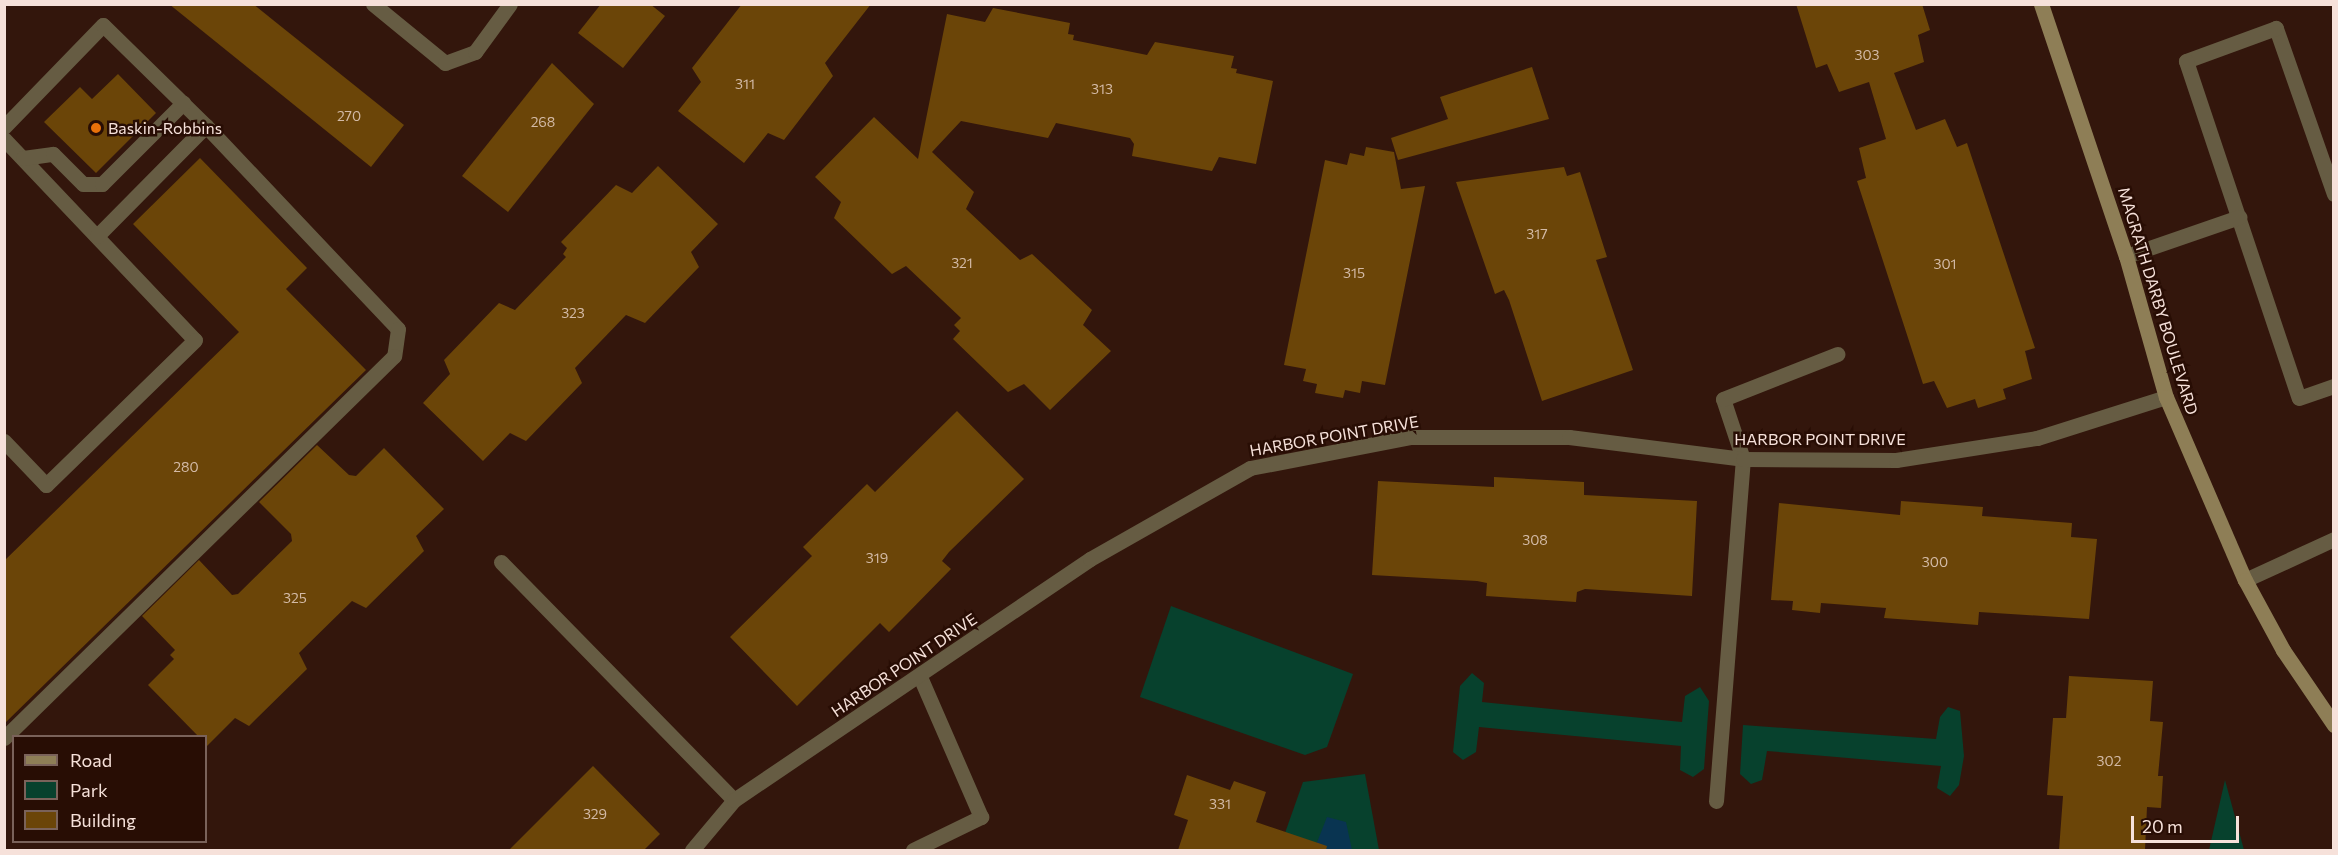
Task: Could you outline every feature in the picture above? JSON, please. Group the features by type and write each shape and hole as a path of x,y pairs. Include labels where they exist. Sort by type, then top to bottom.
{"main road":[{"name":"MAGRATH DARBY BOULEVARD","path":"2042,5 2126,256 2166,397 2245,580 2283,650 2334,725"}],"street":[{"path":"373,4 445,63 475,52 510,4"},
{"path":"4,127 103,25 206,126 398,330 394,356 4,738"},
{"path":"2334,194 2276,28 2186,61 2299,398 2334,386"},
{"path":"22,158 53,154 83,184 102,184 183,104"},
{"path":"97,236 206,126"},
{"path":"4,139 195,340 46,485 4,441"},
{"path":"2126,256 2239,218"},
{"path":"1716,801 1743,459 1723,399 1838,354"},
{"name":"HARBOR POINT DRIVE","path":"692,850 734,800 920,677 1090,559 1250,468 1411,437 1569,437 1743,459 1896,460 2037,438 2166,397"},
{"path":"2245,580 2334,538"},
{"path":"501,561 734,800"},
{"path":"913,850 981,817 920,677"}],"green space":[{"path":"1171,606 1353,674 1327,747 1305,755 1140,697"},
{"path":"1472,673 1484,683 1482,702 1682,722 1685,696 1700,687 1709,701 1704,769 1693,777 1680,770 1681,746 1479,727 1476,752 1463,760 1453,752 1460,686"},
{"path":"1948,707 1960,711 1964,756 1959,785 1950,796 1937,788 1941,766 1767,751 1762,780 1751,784 1740,774 1743,725 1936,739 1940,717"},
{"path":"1365,774 1379,850 1279,850 1303,782"},
{"path":"2225,780 2244,850 2209,850"}],"water":[{"path":"1327,817 1346,822 1352,850 1314,850"}],"building":[{"path":"169,4 253,4 404,125 371,167"},
{"path":"601,4 650,4 665,16 623,68 578,33"},
{"path":"742,4 871,4 825,63 833,76 784,140 768,133 744,163 678,111 701,82 692,68"},
{"path":"1796,4 1922,4 1930,30 1918,35 1924,62 1894,73 1916,130 1945,119 1957,147 1967,143 2035,348 2025,351 2032,379 2003,389 2006,399 1978,408 1975,399 1947,408 1934,381 1923,384 1857,181 1866,178 1859,148 1886,139 1869,82 1839,92 1827,64 1816,68"},
{"path":"993,8 1070,23 1068,34 1074,35 1073,40 1147,55 1155,42 1234,56 1231,68 1237,69 1236,73 1273,81 1256,164 1219,157 1212,171 1132,156 1134,144 1130,138 1056,123 1048,138 961,121 932,152 974,192 966,209 1020,260 1032,254 1092,310 1083,325 1111,351 1050,410 1024,384 1008,392 953,339 960,331 954,325 961,318 906,266 892,274 834,218 841,202 815,177 874,117 918,159 947,14 985,22"},
{"path":"552,63 594,104 508,212 462,176"},
{"path":"1532,67 1549,119 1398,160 1391,138 1448,119 1440,97"},
{"name":"Baskin-Robbins","path":"118,74 156,113 96,173 44,122 80,87 92,99"},
{"path":"1366,147 1394,152 1401,189 1425,186 1385,385 1362,381 1360,393 1345,390 1343,398 1315,393 1317,384 1303,381 1306,369 1284,365 1325,160 1347,165 1350,153 1364,156"},
{"path":"200,158 307,268 286,289 366,370 4,724 4,561 239,332 133,224"},
{"path":"658,166 718,224 691,252 699,267 645,323 626,315 575,368 582,383 526,441 510,433 483,461 423,403 450,374 444,360 499,303 515,310 566,257 563,254 567,248 561,242 616,185 632,193"},
{"path":"1564,167 1567,176 1580,172 1607,257 1596,260 1633,370 1542,401 1509,300 1504,290 1495,294 1456,182"},
{"path":"957,411 1024,479 949,552 942,561 951,569 889,632 880,623 797,706 730,637 812,556 803,547 867,484 875,492"},
{"path":"317,445 349,475 356,476 384,448 444,509 416,536 424,551 366,608 352,601 299,653 307,669 249,726 235,718 207,746 207,735 197,735 148,685 174,659 170,655 175,650 142,616 199,560 232,595 238,594 292,541 291,534 259,502"},
{"path":"1494,477 1584,482 1584,495 1697,501 1692,596 1585,589 1577,592 1576,602 1486,596 1487,583 1477,581 1372,575 1378,481 1494,487"},
{"path":"1901,501 1983,507 1982,516 2072,523 2071,537 2097,539 2089,619 1979,612 1978,625 1884,618 1886,608 1821,603 1820,613 1792,610 1793,601 1771,600 1779,503 1900,515"},
{"path":"2069,676 2153,681 2150,721 2163,722 2158,776 2163,776 2161,808 2147,807 2145,850 2059,850 2063,796 2047,795 2053,718 2066,718"},
{"path":"593,766 660,834 644,850 509,850"},
{"path":"1187,775 1230,790 1234,781 1266,792 1256,822 1327,846 1326,850 1178,850 1188,820 1174,815"}],"place":[{"name":"Baskin-Robbins","path":"96,128"}]}
